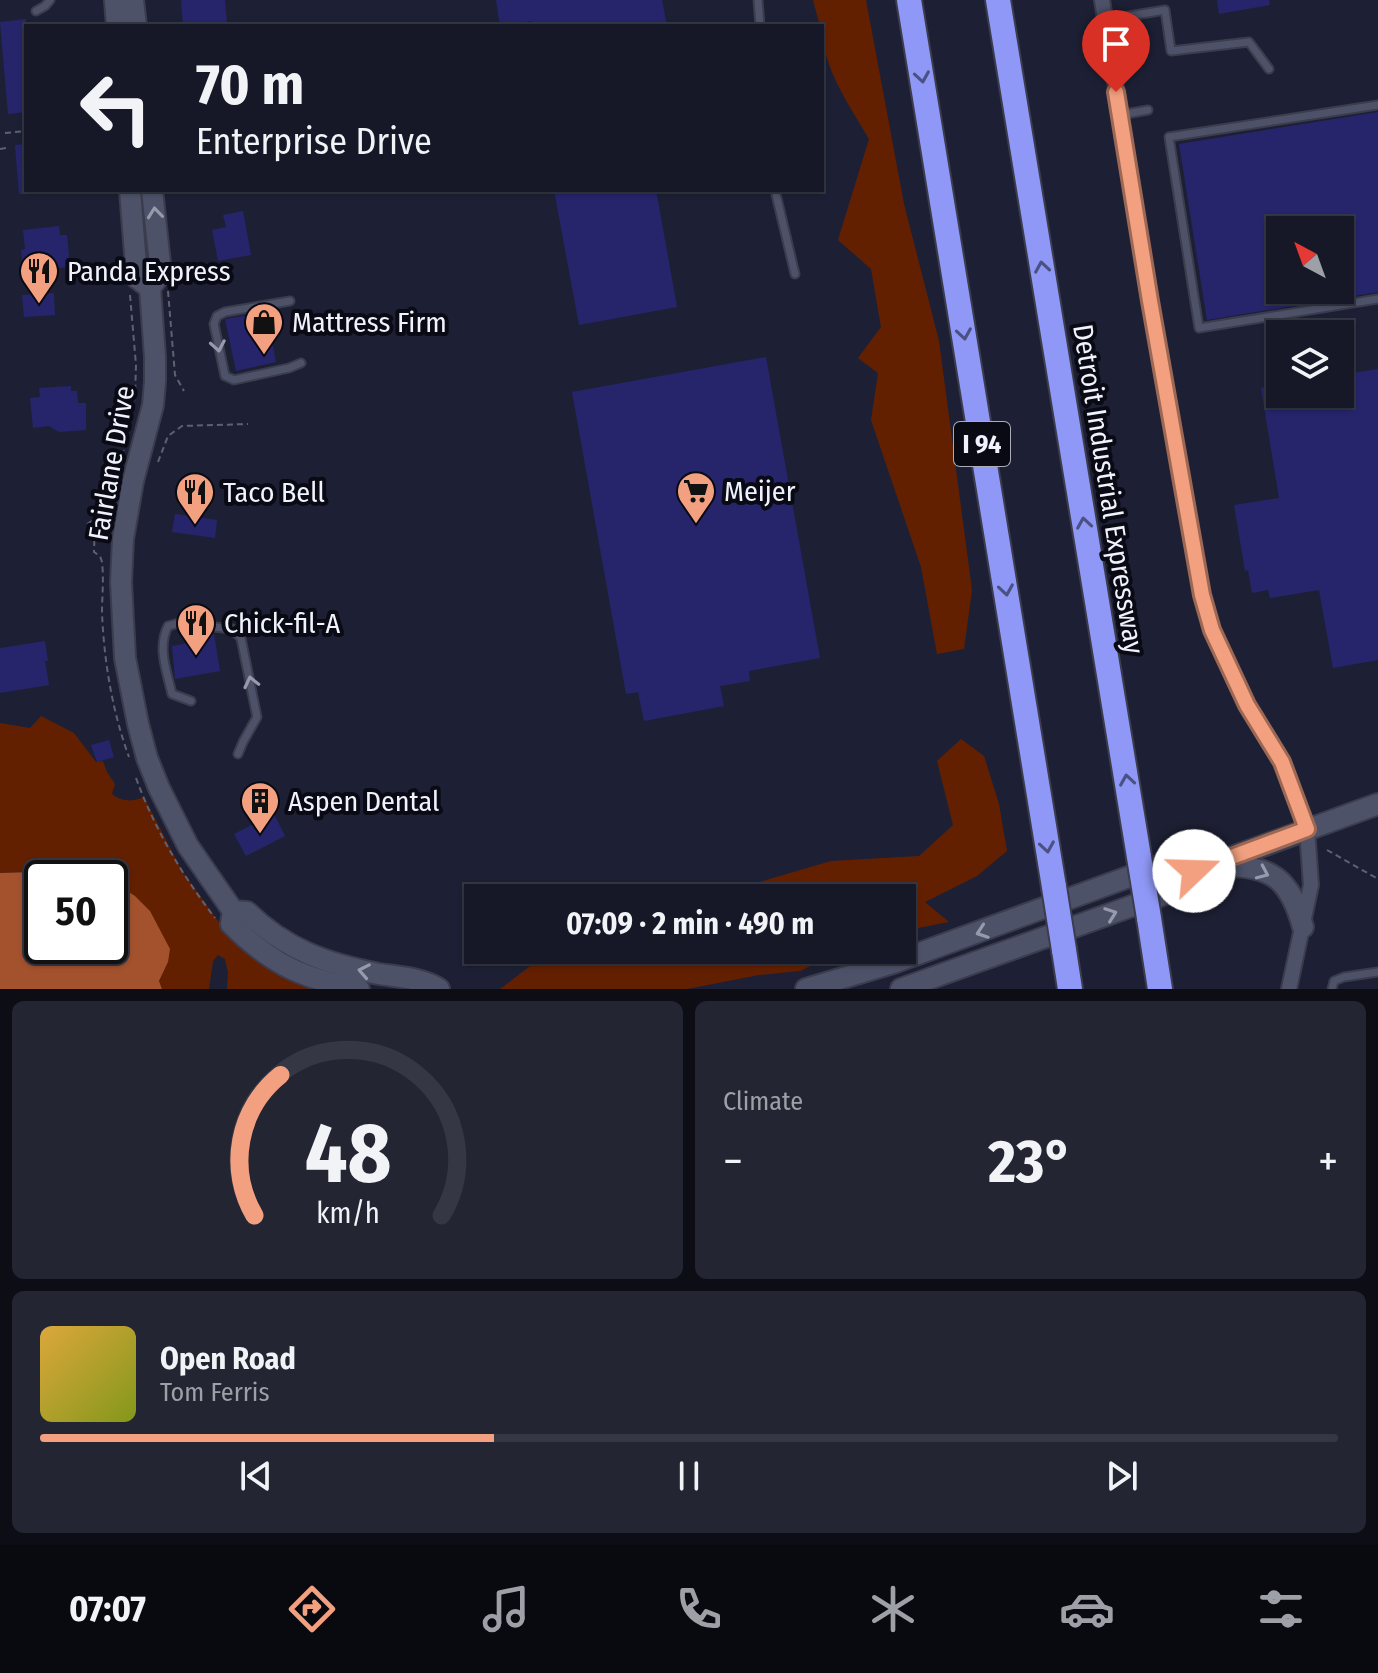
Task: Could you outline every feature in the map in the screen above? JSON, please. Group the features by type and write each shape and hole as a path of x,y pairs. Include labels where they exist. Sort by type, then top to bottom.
{"highway":[{"name":"I 94","path":"909,0 1070,989"},
{"name":"Detroit Industrial Expressway","path":"998,0 1160,989"}],"street":[{"path":"115,0 117,24"},
{"path":"133,0 136,24"},
{"path":"1102,0 1150,301 1204,605 1212,630 1247,705 1282,762 1307,829 1311,885 1289,989"},
{"name":"Fairlane Drive","path":"130,192 137,278 155,381 153,405 133,481 123,539 121,582 125,658 147,758 188,846 233,911 231,924 269,957 303,975 359,989"},
{"name":"Fairlane Drive","path":"140,287 161,273 152,192"},
{"path":"901,989 931,984 1171,892 1190,873 1378,804"},
{"path":"806,989 908,958 1164,864 1190,873 1216,866 1245,865 1269,873 1286,886 1295,899 1303,927"},
{"name":"Fairlane Drive","path":"233,911 247,912 272,934 309,955 335,965 410,979 439,989"}],"lane":[{"path":"36,11 50,0"},
{"path":"758,0 760,24"},
{"path":"1105,20 1165,10 1171,51 1249,42 1269,69"},
{"path":"1378,105 1169,137 1199,328 1378,299"},
{"path":"1120,115 1148,110"},
{"path":"775,192 795,274"},
{"path":"290,301 225,312 217,316 214,324 225,376 234,380 301,363"},
{"path":"191,701 172,694 162,652 168,626 179,623 232,629 241,638 257,717 238,754"},
{"path":"1332,989 1334,981 1344,977 1378,972"}],"path":[{"path":"5,133 24,131"},
{"path":"0,149 6,148"},
{"path":"87,524 101,515 110,501 130,425 135,396 140,287"},
{"path":"158,462 168,436 182,426 248,424"},
{"path":"94,552 95,520"},
{"path":"1327,850 1378,879"}],"shaded area":[{"path":"813,0 866,0 904,204 939,341 972,590 964,649 937,654 921,567 871,420 878,373 858,358 881,327 871,269 838,240 869,139 832,71 824,45 824,24 819,24"},
{"path":"41,716 74,733 96,762 103,761 115,784 112,794 127,800 144,797 181,869 223,928 244,949 298,983 324,989 227,989 225,959 218,955 213,961 209,989 162,989 159,981 168,962 128,904 128,860 24,860 24,872 0,873 0,723 30,728"},
{"path":"961,739 984,756 999,804 1007,851 977,876 925,902 949,922 916,928 916,884 753,884 831,861 919,856 953,825 937,761"},
{"path":"24,872 24,964 128,964 128,892 150,911 170,949 159,981 162,989 0,989 0,873"},
{"path":"533,964 814,964 800,971 759,975 687,989 500,989"}],"building":[{"path":"181,0 225,0 227,24 183,24"},
{"path":"496,0 662,0 667,24 532,24 532,21 500,24"},
{"path":"1217,0 1269,0 1270,5 1219,14"},
{"path":"26,19 24,112 8,114 0,22"},
{"path":"1378,112 1378,292 1354,296 1354,216 1266,216 1266,304 1305,304 1207,320 1179,144"},
{"path":"24,144 26,193 19,194 15,145"},
{"path":"554,192 656,192 677,307 579,325"},
{"path":"243,211 251,255 218,261 212,230 226,227 223,215"},
{"path":"59,226 60,235 67,235 70,267 27,270 21,250 25,249 23,230"},
{"name":"Panda Express","path":"54,293 55,315 24,317 22,295"},
{"path":"266,312 276,362 236,371 225,319"},
{"name":"Meijer","path":"766,357 820,658 749,671 750,681 720,686 724,706 644,721 638,692 626,694 572,392"},
{"path":"1378,369 1378,660 1333,668 1319,590 1270,598 1268,590 1252,593 1248,570 1245,571 1234,505 1279,498 1261,388 1266,387 1266,408 1354,408 1354,373"},
{"path":"71,386 71,391 77,391 78,403 86,403 86,430 59,432 49,426 33,428 30,398 40,397 39,388"},
{"name":"Taco Bell","path":"175,514 217,520 215,538 172,532"},
{"name":"Chick-fil-A","path":"201,632 214,634 220,671 175,679 172,646 193,642 193,639 200,638"},
{"path":"45,641 49,685 0,693 0,648"},
{"path":"109,740 114,757 97,762 91,745"},
{"name":"Aspen Dental","path":"274,814 285,836 246,856 234,834"}],"place":[{"name":"Panda Express","path":"39,305"},
{"name":"Mattress Firm","path":"264,356"},
{"name":"Meijer","path":"696,525"},
{"name":"Taco Bell","path":"195,526"},
{"name":"Chick-fil-A","path":"196,657"},
{"name":"Aspen Dental","path":"260,835"}],"route":[{"path":"1116,92 1207,615 1247,705 1282,762 1307,829 1194,871"}]}
